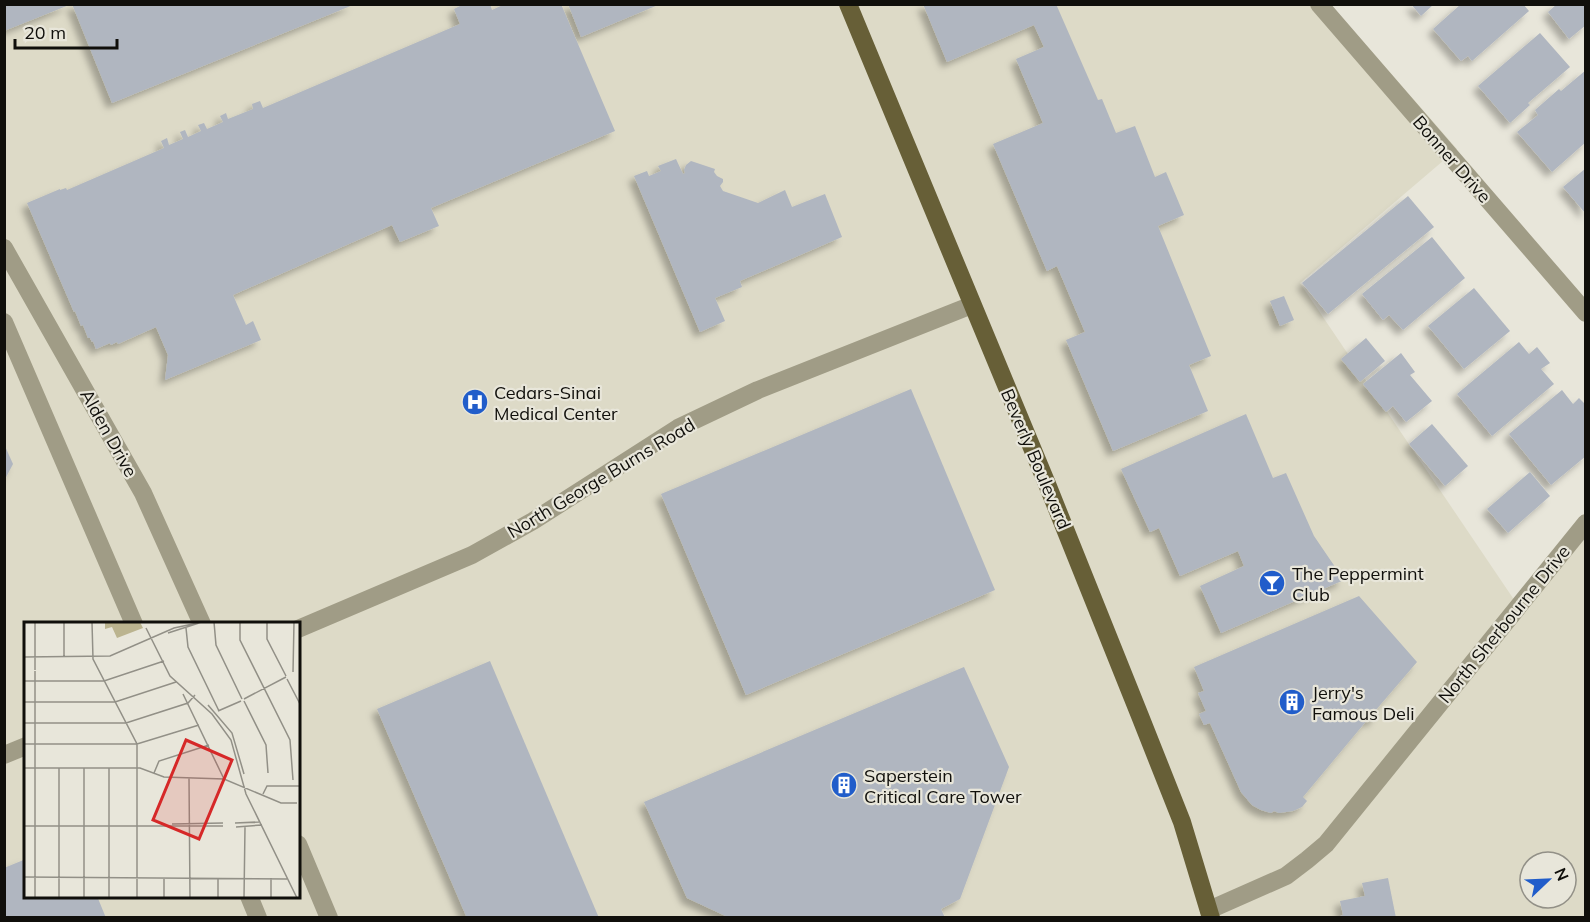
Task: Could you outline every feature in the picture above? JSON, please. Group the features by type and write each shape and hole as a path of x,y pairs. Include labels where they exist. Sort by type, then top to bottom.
{"main road":[{"name":"Beverly Boulevard","path":"848,4 1047,484 1178,811 1210,914"}],"street":[{"name":"Bonner Drive","path":"1319,4 1586,313"},
{"name":"Alden Drive","path":"4,248 143,493 201,622"},
{"name":"North George Burns Road","path":"300,628 472,555 533,521 678,428 748,394 972,305"},
{"path":"4,322 133,622"},
{"name":"North Sherbourne Drive","path":"1210,914 1286,876 1326,844 1586,522"},
{"path":"4,755 24,747"},
{"path":"300,849 329,918"},
{"path":"249,898 258,918"}],"shaded area":[{"name":"Cedars-Sinai Medical Center","path":"5,5 1331,5 1457,149 1300,283 1521,610 1585,535 1585,917 5,917"}],"building":[{"path":"4,4 69,4 69,5 4,31"},
{"path":"72,4 353,4 353,5 112,103"},
{"path":"464,4 490,4 492,10 505,4 561,4 615,131 431,208 439,226 400,242 392,225 233,295 246,325 253,321 261,340 165,380 168,355 156,327 118,344 117,342 111,345 110,343 96,349 74,312 27,203 60,189 66,188 67,190 164,148 161,141 167,138 169,145 183,139 180,132 185,130 188,137 201,131 198,125 204,123 207,129 223,122 220,116 226,113 228,119 253,109 252,104 260,101 263,108 460,24 454,9"},
{"path":"568,4 658,4 658,5 581,37"},
{"path":"923,4 1056,4 1098,100 1102,99 1116,133 1135,126 1155,177 1166,172 1184,215 1158,226 1211,356 1189,365 1208,411 1113,451 1066,340 1085,332 1057,266 1047,271 993,144 1043,123 1016,59 1044,47 1034,25 947,62"},
{"path":"1411,4 1434,4 1421,16"},
{"path":"1461,4 1523,4 1529,11 1472,61 1468,56 1461,61 1433,29"},
{"path":"1557,4 1584,4 1586,6 1586,25 1569,39 1548,12"},
{"path":"1540,33 1570,67 1528,103 1530,105 1510,123 1478,86"},
{"path":"1586,70 1586,142 1552,172 1517,132 1538,115 1535,110"},
{"path":"676,159 683,174 686,165 691,161 715,169 717,176 723,179 720,186 723,191 758,203 785,190 792,207 825,194 842,237 740,281 742,287 715,298 725,321 700,332 634,176 647,171 649,176 661,171 658,166"},
{"path":"1586,168 1586,214 1563,187"},
{"path":"1408,196 1434,227 1328,314 1302,283"},
{"path":"1432,237 1465,278 1403,330 1389,315 1383,320 1362,294"},
{"path":"1474,288 1510,331 1464,369 1428,326"},
{"path":"1284,296 1294,320 1280,326 1270,301"},
{"path":"1366,338 1385,361 1360,382 1341,359"},
{"path":"1519,342 1529,354 1537,347 1550,363 1541,369 1554,384 1492,436 1457,394"},
{"path":"1401,353 1415,372 1410,375 1432,401 1406,422 1393,406 1386,412 1363,384"},
{"path":"911,389 995,590 746,695 661,494"},
{"path":"1562,390 1573,404 1579,398 1586,405 1586,456 1551,485 1509,434"},
{"path":"1246,414 1273,478 1286,473 1314,536 1344,580 1221,633 1200,586 1244,566 1238,551 1180,576 1159,528 1150,532 1121,469"},
{"path":"1432,424 1468,466 1445,486 1409,444"},
{"path":"4,444 13,464 4,481"},
{"path":"1530,472 1550,496 1508,533 1487,509"},
{"name":"Jerry's Famous Deli","path":"1359,596 1417,662 1375,711 1378,714 1372,722 1368,719 1303,797 1307,801 1302,807 1279,813 1261,810 1252,805 1241,792 1210,723 1204,725 1199,714 1206,711 1198,693 1204,691 1194,667"},
{"path":"490,661 599,918 467,918 377,709"},
{"name":"Saperstein Critical Care Tower","path":"964,667 1009,767 960,899 941,909 945,918 730,918 687,898 644,802"},
{"path":"24,860 24,898 98,898 106,918 4,918 4,868"},
{"path":"1388,878 1396,918 1336,918 1343,915 1340,901 1365,896 1362,883"}],"place":[{"name":"Cedars-Sinai Medical Center","path":"475,402"},
{"name":"The Peppermint Club","path":"1272,583"},
{"name":"Jerry's Famous Deli","path":"1292,702"},
{"name":"Saperstein Critical Care Tower","path":"844,785"}]}
